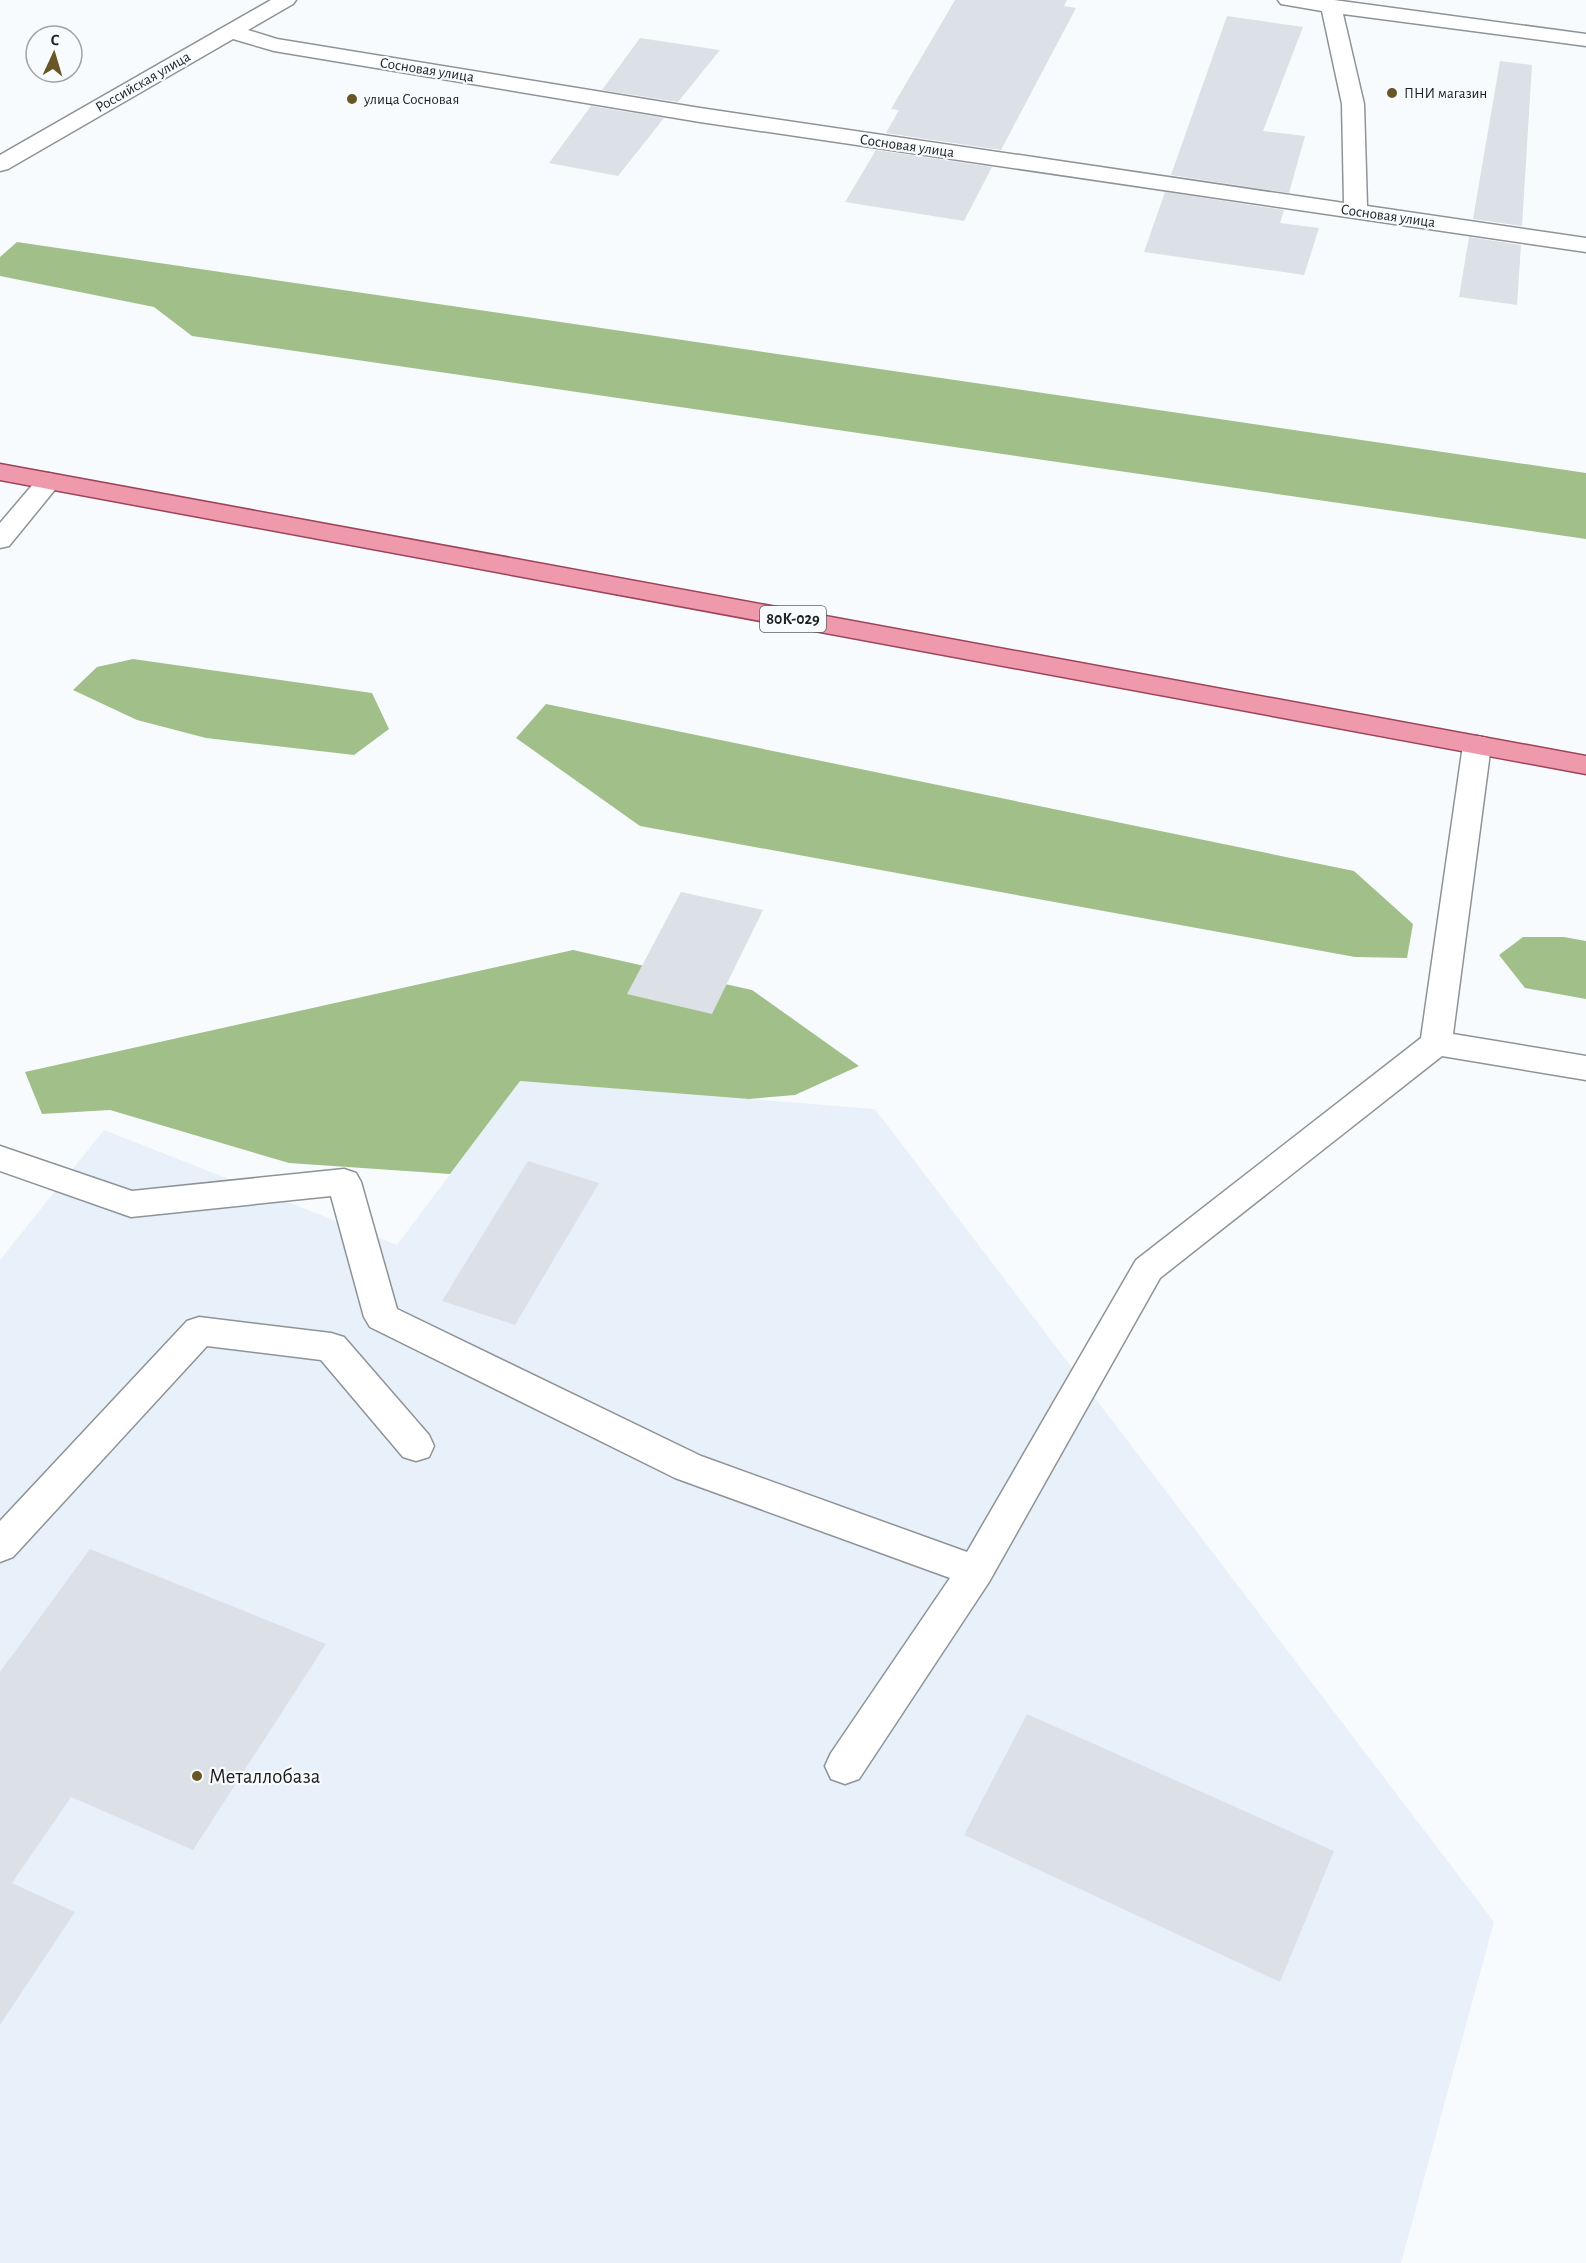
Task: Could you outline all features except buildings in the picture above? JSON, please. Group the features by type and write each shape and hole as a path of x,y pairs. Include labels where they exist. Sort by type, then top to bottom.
{"main road":[{"name":"80К-029","path":"0,472 1586,765"}],"street":[{"name":"Российская улица","path":"0,164 286,0"},
{"path":"1288,0 1586,40"},
{"path":"1331,6 1353,104 1356,212"},
{"name":"Сосновая улица","path":"231,32 274,45 700,116 1586,245"},
{"path":"0,540 49,481"},
{"path":"845,1766 976,1570 1148,1269 1436,1043 1477,745"},
{"path":"1436,1043 1586,1068"},
{"path":"0,1158 131,1204 344,1182 382,1317 688,1467 976,1570"},
{"path":"0,1546 199,1331 331,1347 416,1446"}],"shaded area":[{"path":"520,1081 875,1109 1494,1922 1401,2263 0,2263 0,1260 104,1130 397,1245"}],"green space":[{"path":"17,242 1586,473 1586,539 192,336 154,307 0,276 0,257"},
{"path":"133,659 372,693 389,729 354,755 206,738 137,720 73,690 97,667"},
{"path":"546,704 1354,871 1413,924 1407,958 1355,957 640,826 516,738"},
{"path":"1523,937 1564,937 1586,941 1586,999 1525,988 1499,955"},
{"path":"573,950 752,990 859,1066 795,1095 749,1099 520,1081 450,1174 289,1163 110,1110 42,1114 25,1072"}],"place":[{"name":"ПНИ магазин","path":"1392,93"},
{"name":"улица Сосновая","path":"352,99"},
{"name":"Металлобаза","path":"197,1776"}]}
